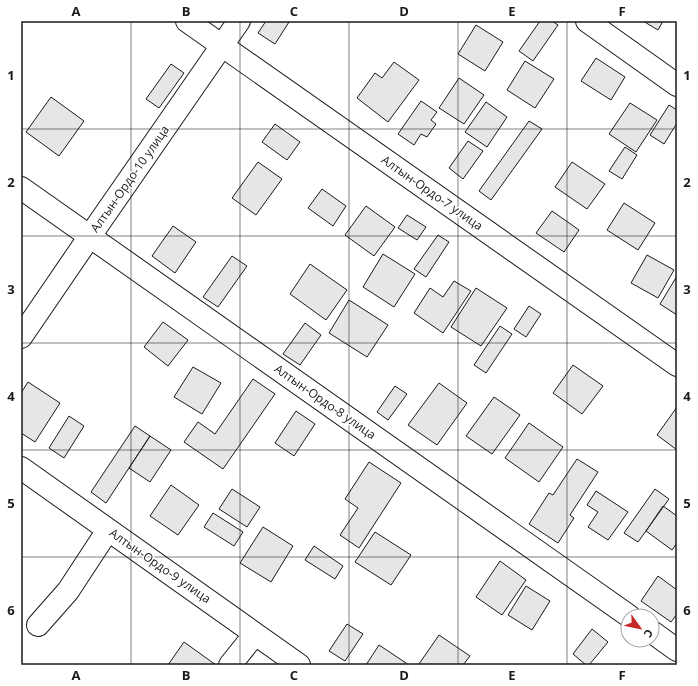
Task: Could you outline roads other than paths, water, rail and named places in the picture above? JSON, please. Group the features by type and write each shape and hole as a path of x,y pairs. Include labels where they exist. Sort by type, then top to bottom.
{"street":[{"name":"Алтын-Ордо-7 улица","path":"187,21 677,365"},
{"name":"Алтын-Ордо-10 улица","path":"21,337 239,21"},
{"path":"587,21 677,85"},
{"name":"Алтын-Ордо-8 улица","path":"21,188 620,610"},
{"name":"Алтын-Ордо-9 улица","path":"21,468 299,665"},
{"path":"38,625 68,590 108,530"},
{"path":"230,665 255,634"},
{"path":"660,638 677,650"}]}
